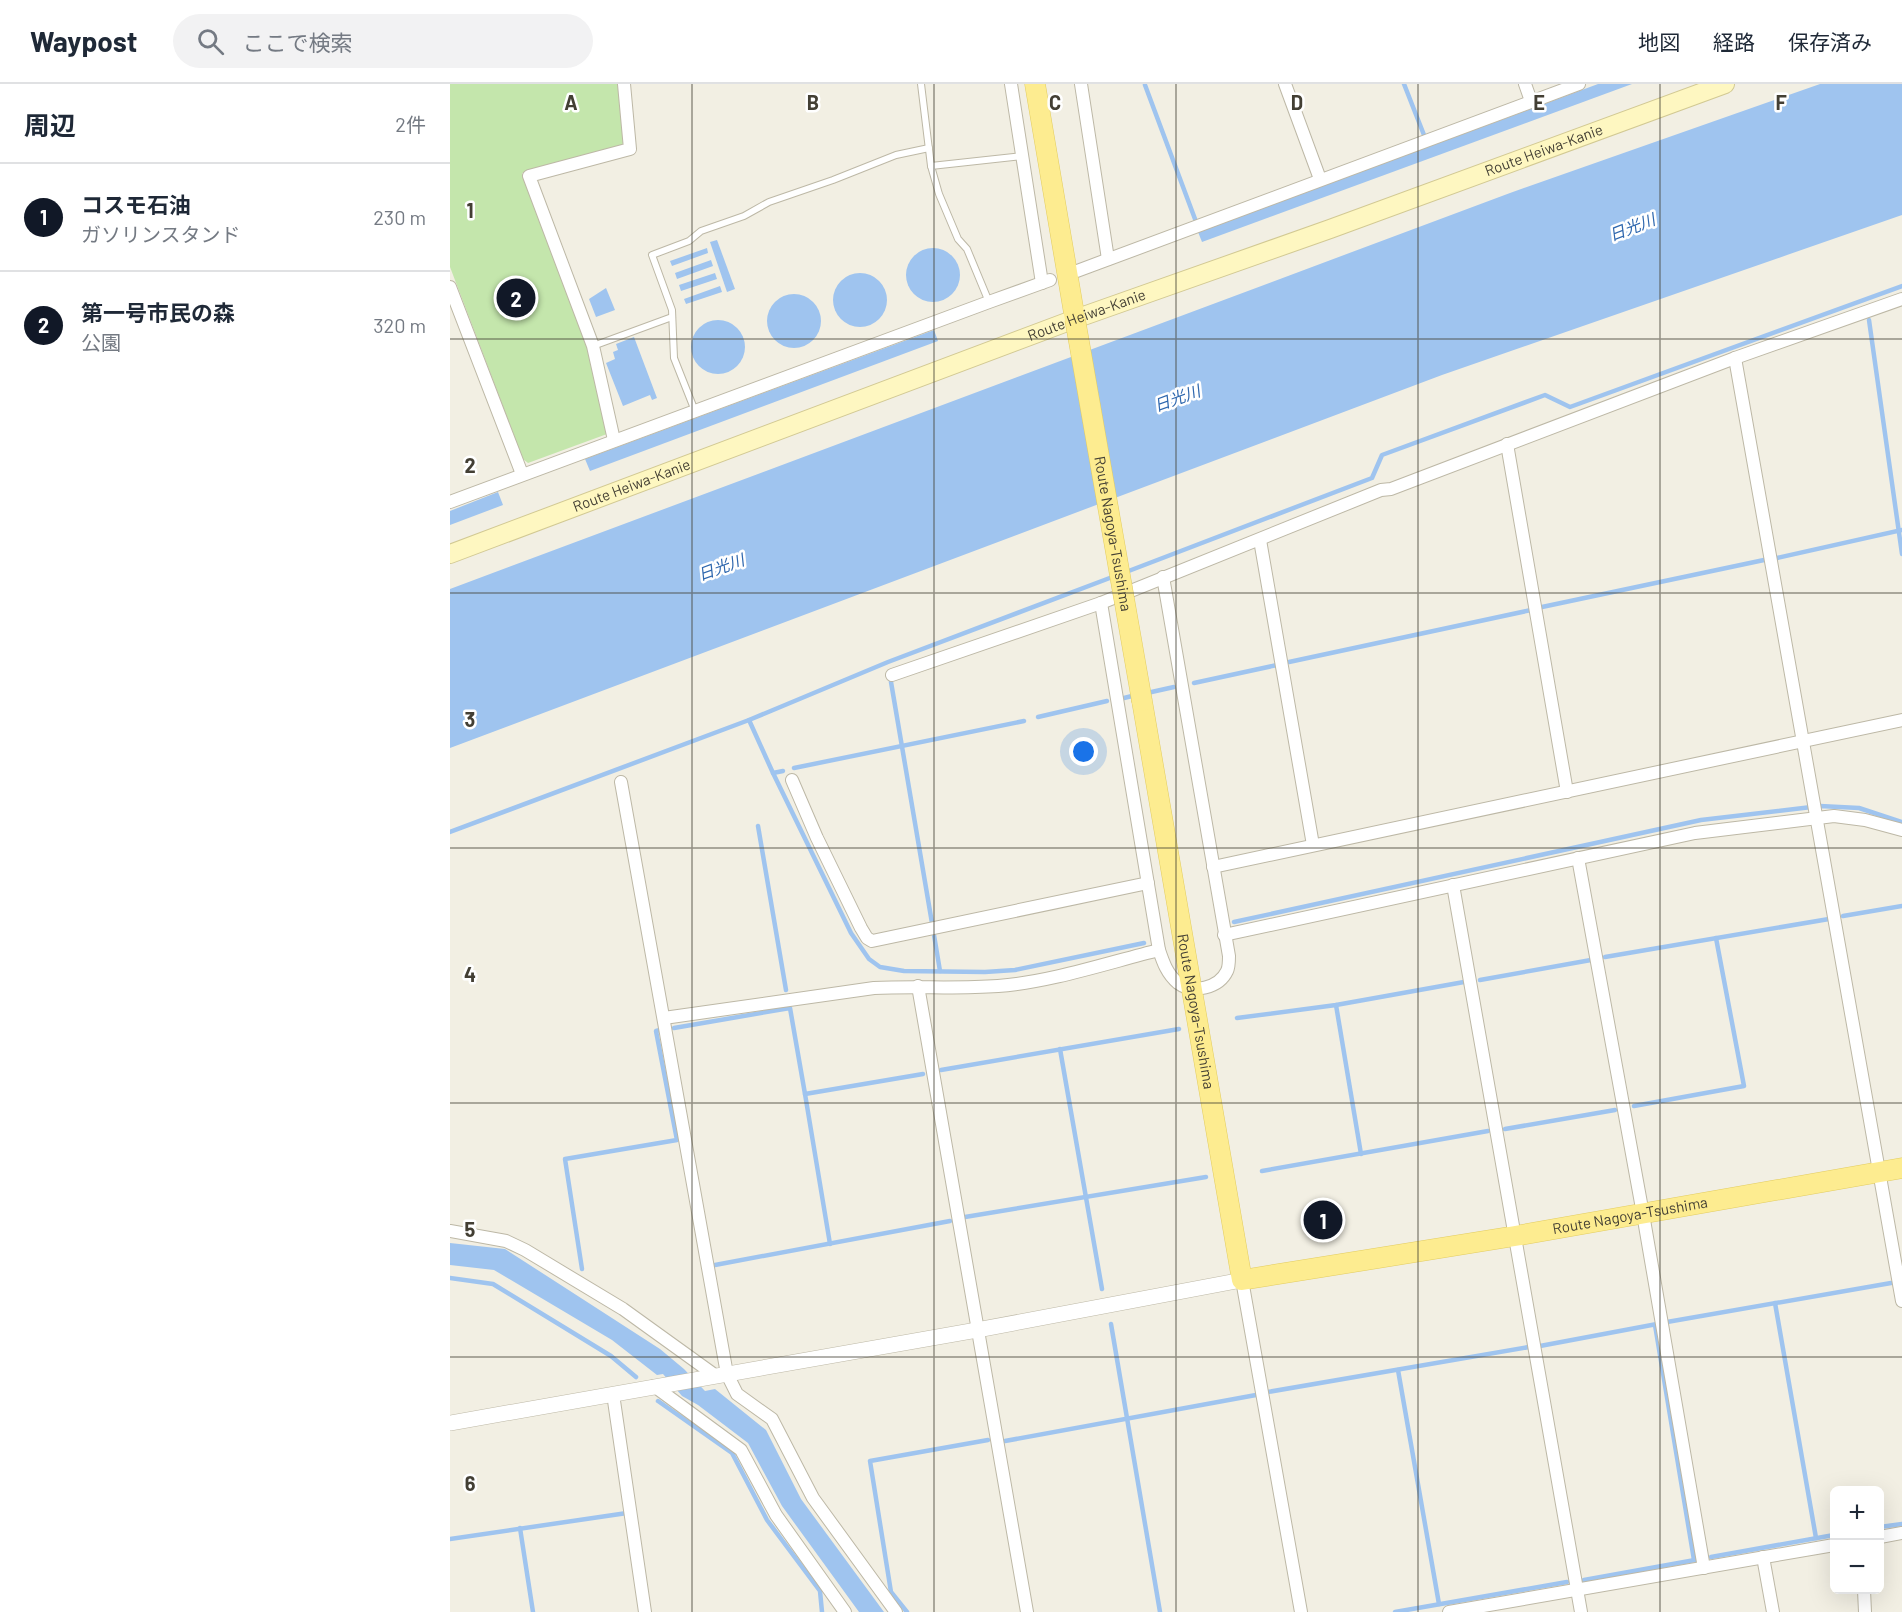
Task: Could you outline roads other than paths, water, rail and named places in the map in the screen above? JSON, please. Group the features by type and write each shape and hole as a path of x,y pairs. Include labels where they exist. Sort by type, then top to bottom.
{"main road":[{"name":"Route Nagoya-Tsushima","path":"1035,84 1242,1280 1515,1236 1902,1168"},
{"name":"Route Heiwa-Kanie","path":"450,554 1075,319 1330,229 1725,84"}],"street":[{"path":"614,440 593,346 529,176 630,149 624,84"},
{"path":"450,502 1046,282 1011,84"},
{"path":"1081,84 1108,259"},
{"path":"1285,84 1320,179"},
{"path":"1525,84 1531,101"},
{"path":"1077,271 1579,84"},
{"path":"450,287 522,474"},
{"path":"892,675 1101,603 1381,490 1391,489 1735,358 1902,299"},
{"path":"1735,358 1902,1301"},
{"path":"1507,444 1567,792"},
{"path":"1260,540 1313,845"},
{"path":"1101,603 1159,950 1167,972 1178,983 1192,990 1218,982 1228,970 1229,956 1163,577"},
{"path":"1213,867 1902,720"},
{"path":"792,780 861,928 867,938 872,941 1148,883"},
{"path":"621,782 664,1018 716,1376"},
{"path":"1224,935 1695,833 1834,816 1865,820 1902,830"},
{"path":"1578,858 1704,1568"},
{"path":"1453,885 1581,1612"},
{"path":"664,1018 874,988 997,986 1030,982 1159,950"},
{"path":"918,986 1027,1612"},
{"path":"450,1231 506,1241 525,1251 623,1309 772,1419 813,1498 896,1612"},
{"path":"450,1423 977,1330 1242,1280 1301,1612"},
{"path":"658,1385 741,1450 776,1515 845,1612"},
{"path":"614,1394 645,1612"},
{"path":"1884,1536 1902,1533"},
{"path":"1449,1612 1830,1546"},
{"path":"1763,1557 1773,1612"},
{"path":"1864,1594 1866,1612"}],"lane":[{"path":"921,84 931,166 939,194 958,239 967,249 988,302"},
{"path":"695,411 674,358 672,316 652,255 689,241 701,231 744,216 768,202 896,155 929,148"},
{"path":"931,166 1022,156"},
{"path":"593,346 672,316"}],"water":[{"path":"1598,84 1632,84 1202,242 1198,232"},
{"name":"日光川","path":"1820,84 1902,84 1902,215 1442,375 450,748 450,589 1510,193"},
{"path":"717,240 735,289 727,292 710,242"},
{"path":"707,248 708,253 672,266 670,261"},
{"path":"933,248 943,250 952,256 958,265 960,275 958,285 952,294 943,300 933,302 923,300 914,294 908,285 906,275 908,265 914,256 923,250"},
{"path":"711,260 713,266 677,279 675,273"},
{"path":"715,273 717,279 681,291 679,285"},
{"path":"855,273 865,273 875,277 883,285 887,300 883,315 875,323 865,327 855,327 845,323 837,315 833,305 833,295 837,285 845,277"},
{"path":"720,286 722,292 686,304 684,299"},
{"path":"606,288 615,310 596,317 589,299"},
{"path":"794,294 804,296 813,302 819,311 821,321 819,331 813,340 804,346 794,348 784,346 775,340 769,331 767,321 769,311 775,302 784,296"},
{"path":"718,320 728,322 737,328 743,337 745,347 743,357 737,366 728,372 718,374 708,372 699,366 693,357 691,347 693,337 699,328 708,322"},
{"path":"934,330 938,341 590,471 585,459"},
{"path":"634,337 657,398 652,400 650,395 623,406 606,363 615,359 613,352 618,350 616,344"},
{"path":"498,492 503,505 450,525 450,511"},
{"path":"450,1243 505,1249 660,1349 705,1391 715,1389 766,1430 801,1499 884,1612 859,1612 782,1506 748,1443 698,1405 682,1396 663,1374 657,1375 612,1340 494,1270 450,1265"}],"waterway":[{"path":"1404,84 1424,135"},
{"path":"1145,85 1195,219"},
{"path":"1126,572 1372,478 1382,455 1545,395 1570,407 1902,286"},
{"path":"1869,320 1902,554"},
{"path":"1777,558 1902,530"},
{"path":"1542,607 1764,560"},
{"path":"450,832 749,720 888,662 1115,576"},
{"path":"1289,662 1531,610"},
{"path":"1194,683 1277,665"},
{"path":"891,682 932,923"},
{"path":"1147,693 1174,687"},
{"path":"1124,698 1136,695"},
{"path":"1038,717 1107,701"},
{"path":"749,720 851,933 869,959 880,967 904,971 1015,970 1144,943"},
{"path":"794,768 1024,721"},
{"path":"773,773 783,771"},
{"path":"1234,922 1701,820 1820,806 1859,808 1902,822"},
{"path":"758,826 786,990"},
{"path":"1843,916 1902,906"},
{"path":"1605,957 1829,919"},
{"path":"934,935 940,971"},
{"path":"1634,1106 1744,1086 1716,938"},
{"path":"1480,980 1591,960"},
{"path":"1237,1018 1336,1005 1464,982"},
{"path":"1336,1005 1361,1154"},
{"path":"674,1028 790,1008 805,1094 923,1074"},
{"path":"941,1070 1179,1029"},
{"path":"582,1269 565,1159 677,1140 656,1031 660,1030"},
{"path":"1060,1049 1102,1289"},
{"path":"805,1094 830,1244"},
{"path":"1505,1129 1615,1110"},
{"path":"1262,1171 1488,1131"},
{"path":"965,1217 1206,1177"},
{"path":"715,1265 950,1221"},
{"path":"450,1278 493,1284 611,1356 636,1377"},
{"path":"1667,1322 1891,1283"},
{"path":"1775,1303 1816,1538"},
{"path":"1111,1324 1160,1612"},
{"path":"1540,1346 1657,1324"},
{"path":"1655,1325 1694,1560"},
{"path":"1268,1392 1529,1347"},
{"path":"1398,1370 1439,1604"},
{"path":"1005,1441 1256,1395"},
{"path":"658,1401 732,1453 767,1520 820,1591 822,1612"},
{"path":"907,1612 891,1592 870,1461 988,1440"},
{"path":"450,1539 627,1513"},
{"path":"1884,1526 1902,1524"},
{"path":"520,1528 533,1612"},
{"path":"1711,1557 1830,1536"},
{"path":"1584,1580 1695,1560"},
{"path":"1395,1612 1567,1582"}],"place":[{"name":"第一号市民の森","path":"516,298"},
{"name":"コスモ石油","path":"1323,1220"}]}
